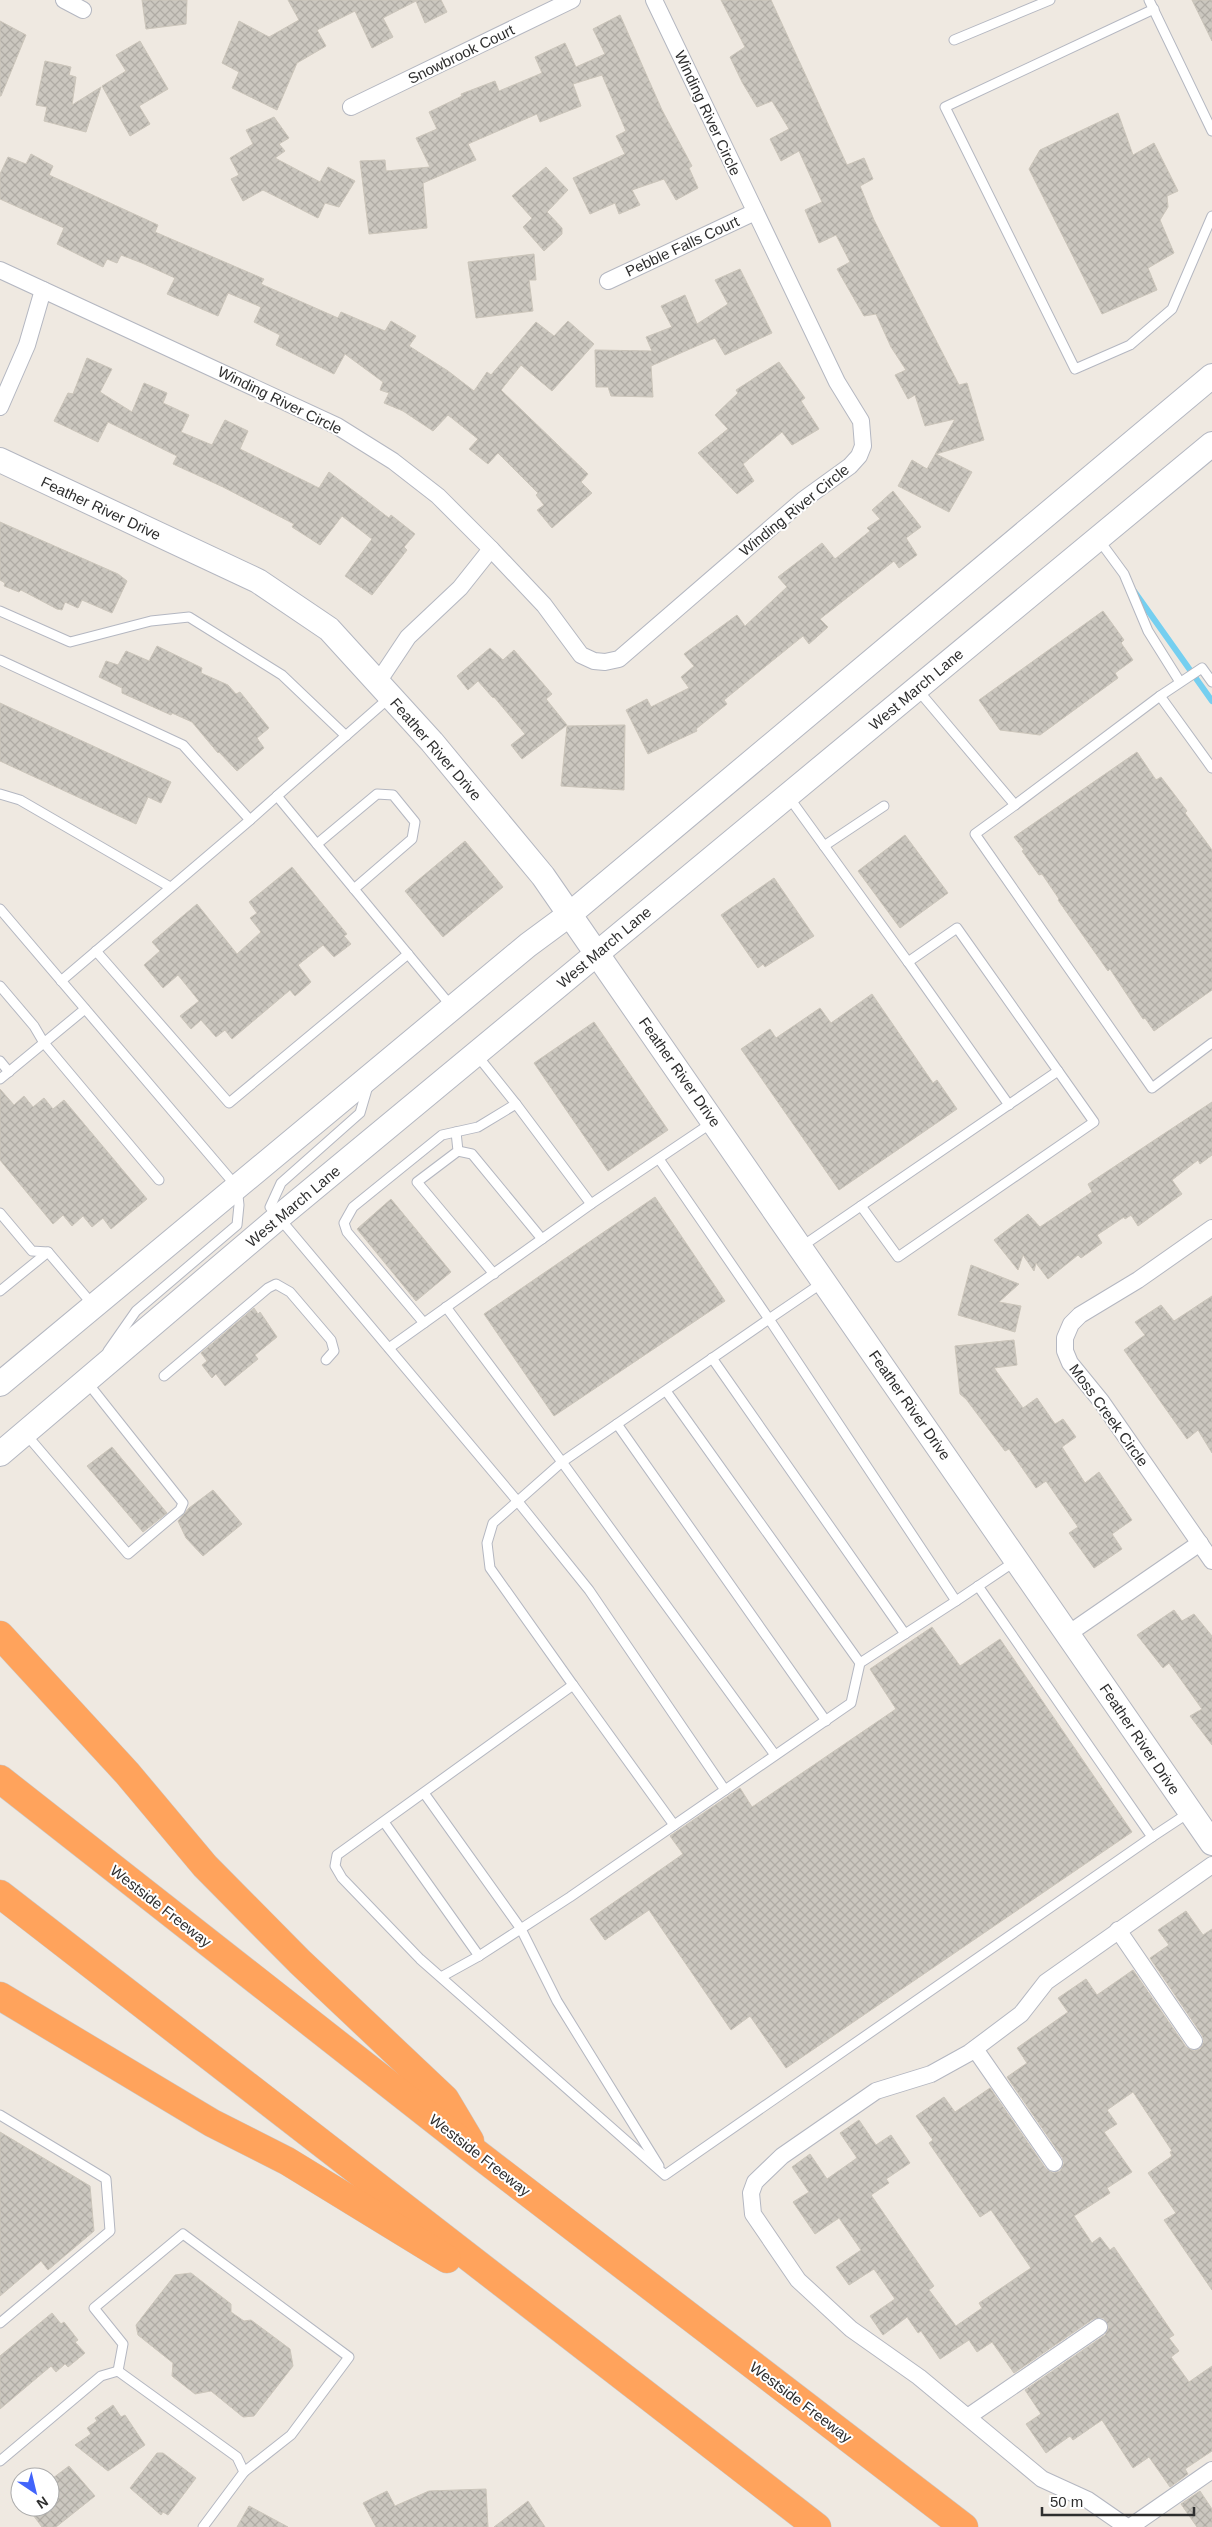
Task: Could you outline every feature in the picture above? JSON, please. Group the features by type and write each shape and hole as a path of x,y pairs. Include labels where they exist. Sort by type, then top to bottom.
{"highway":[{"path":"0,1635 127,1773 205,1866 300,1962 445,2099 479,2155"},
{"name":"Westside Freeway","path":"0,1779 479,2155 964,2527"},
{"path":"0,1894 817,2527"},
{"path":"0,1996 212,2123 287,2161 417,2242 539,2313"}],"main road":[{"path":"0,1384 453,1008 570,914 1212,376"},
{"name":"West March Lane","path":"0,1454 279,1217 1212,444"},
{"name":"Feather River Drive","path":"0,460 258,581 290,601 328,630 432,742 543,876 598,953 1212,1843"}],"street":[{"path":"64,0 83,10"},
{"name":"Snowbrook Court","path":"350,107 572,0"},
{"name":"Winding River Circle","path":"0,270 337,426 393,461 438,496 491,549 544,605 581,655 594,661 612,660 624,655 669,614 803,500 850,466 859,456 863,446 861,421 837,382 654,0"},
{"name":"Pebble Falls Court","path":"608,281 755,212"},
{"path":"0,407 27,344 43,290"},
{"path":"384,689 408,638 460,588 491,549"},
{"name":"Moss Creek Circle","path":"1212,1228 1138,1280 1080,1315 1071,1324 1065,1338 1066,1351 1070,1363 1101,1401 1212,1561"},
{"path":"1068,1634 1200,1543"},
{"path":"1212,1865 1046,1982 1021,2014 975,2049 931,2074 876,2091 782,2156 755,2182 752,2193 753,2214 798,2280 851,2329 919,2377 1042,2479 1088,2500 1129,2527 1212,2470"},
{"path":"1118,1930 1194,2041"},
{"path":"975,2049 1054,2163"},
{"path":"968,2416 1099,2327"}],"lane":[{"path":"954,40 1050,0"},
{"path":"1212,131 1152,4 945,107 1075,368 1130,345 1172,309 1212,216"},
{"path":"1098,538 1124,574 1148,631 1180,682"},
{"path":"0,611 70,642 151,621 189,617 282,675 346,736"},
{"path":"0,660 183,745 250,820"},
{"path":"1212,682 1202,668 1180,682 975,834 1152,1088 1212,1044"},
{"path":"61,981 346,736 384,689"},
{"path":"916,689 1015,805"},
{"path":"1160,696 1212,768"},
{"path":"0,794 20,800 170,887"},
{"path":"317,844 377,794 393,795 415,822 412,839 354,890"},
{"path":"277,796 453,1008"},
{"path":"788,796 1009,1105"},
{"path":"824,846 884,806"},
{"path":"0,909 237,1187 240,1205 237,1225 136,1311 86,1381 182,1504 180,1510 128,1554 25,1433"},
{"path":"861,1206 898,1257 1094,1122 957,928 908,962"},
{"path":"96,950 229,1103 408,954"},
{"path":"0,986 34,1026 44,1043 159,1180"},
{"path":"0,1079 85,1009"},
{"path":"476,1053 591,1204"},
{"path":"0,1060 9,1072"},
{"path":"800,1247 1058,1071"},
{"path":"370,1078 360,1113 281,1183 270,1207 519,1503 589,1590 725,1790"},
{"path":"424,1323 347,1232 344,1223 353,1208 442,1135 478,1127 516,1104"},
{"path":"389,1348 542,1238 715,1121"},
{"path":"456,1132 458,1151"},
{"path":"494,1274 417,1182 458,1151 472,1154 542,1238"},
{"path":"659,1159 769,1319 956,1601"},
{"path":"0,1213 32,1251 48,1252 93,1306"},
{"path":"0,1291 48,1252"},
{"path":"674,1824 490,1568 487,1543 493,1523 519,1503 562,1462 824,1282"},
{"path":"164,1376 268,1288 276,1284 290,1292 331,1340 334,1350 326,1360"},
{"path":"446,1308 562,1462 775,1755"},
{"path":"712,1358 905,1634"},
{"path":"666,1390 860,1663"},
{"path":"617,1424 826,1720"},
{"path":"441,1977 479,1956 521,1929 851,1703 860,1663 1017,1560"},
{"path":"978,1586 1152,1837"},
{"path":"573,1685 337,1855 336,1866 342,1878 441,1977 665,2174"},
{"path":"424,1793 521,1929 557,2001 665,2174"},
{"path":"665,2174 1190,1811"},
{"path":"384,1822 479,1956"},
{"path":"0,2115 106,2179 110,2231 0,2323"},
{"path":"118,2371 124,2344 94,2308 183,2234 350,2357 291,2435 244,2472 203,2527"},
{"path":"0,2461 101,2376 118,2371"},
{"path":"118,2371 237,2457 244,2472"}],"building":[{"path":"142,0 187,0 186,24 146,29"},
{"path":"288,0 441,0 447,12 425,23 416,1 383,18 393,37 372,48 355,11 317,30 326,46 297,63 277,110 232,88 239,72 222,63 239,21 269,37 299,20"},
{"path":"721,0 771,0 847,165 864,158 873,179 860,186 874,220 959,385 967,383 984,440 936,454 972,472 949,512 898,486 912,460 927,469 955,419 925,426 915,395 908,399 895,375 906,370 891,347 876,314 864,316 837,269 850,262 836,235 819,243 805,210 822,202 799,151 781,161 770,139 789,129 772,101 757,107 742,82 730,57 745,47"},
{"path":"1192,0 1212,0 1212,41"},
{"path":"620,15 662,110 692,166 689,168 698,188 676,200 664,179 632,190 640,205 619,214 615,203 590,214 573,178 625,154 616,136 626,131 602,75 573,84 581,106 540,122 537,114 468,144 476,160 423,183 427,228 369,234 360,161 385,160 386,171 430,167 416,138 437,129 429,112 462,96 461,94 495,81 499,91 542,73 535,57 565,43 576,67 605,54 593,29"},
{"path":"0,21 26,35 1,96 0,96"},
{"path":"140,41 168,89 139,106 150,124 130,136 102,86 126,71 116,55"},
{"path":"45,61 71,67 69,75 76,77 72,105 101,87 86,132 44,121 47,107 36,105"},
{"path":"1118,113 1133,155 1154,143 1178,191 1167,196 1168,207 1160,220 1174,253 1148,268 1157,290 1102,314 1029,169 1040,150"},
{"path":"274,117 289,138 279,144 285,151 275,158 320,182 328,167 355,181 339,207 325,203 318,218 263,190 243,201 231,179 239,175 230,158 253,144 246,130"},
{"path":"31,154 53,166 49,175 158,225 155,232 264,279 261,284 338,318 341,312 385,331 391,321 416,336 409,346 448,371 474,391 487,372 491,375 536,322 554,336 568,321 594,344 552,391 521,365 501,390 588,474 581,482 592,493 552,528 537,510 544,505 536,495 538,493 498,453 488,464 469,449 478,439 448,415 433,431 403,411 384,403 389,393 380,390 383,382 345,354 334,374 276,345 280,335 254,322 261,307 228,293 218,316 167,294 175,278 142,263 121,255 117,263 107,259 103,267 57,244 64,228 0,199 0,174 8,157 26,164"},
{"path":"546,167 568,190 547,212 562,228 562,234 544,251 523,227 532,218 512,196"},
{"path":"534,254 536,280 529,280 533,311 476,318 468,262"},
{"path":"740,269 772,333 725,355 715,338 651,366 653,397 611,396 608,387 596,387 595,350 652,351 646,337 672,327 661,306 685,295 697,324 728,304 715,280"},
{"path":"87,358 112,369 100,392 132,412 144,383 167,393 163,403 189,415 181,432 212,445 225,420 248,431 240,449 319,488 329,472 389,518 391,515 415,534 404,547 407,550 372,595 345,576 372,539 342,516 320,545 292,527 294,524 223,487 173,464 177,456 108,422 98,442 54,421 68,393 73,394"},
{"path":"779,362 805,398 801,401 819,429 792,445 782,432 743,464 754,481 737,494 698,453 728,429 715,415 738,393 736,390"},
{"path":"893,491 921,527 906,538 917,555 899,568 894,561 820,619 828,627 809,644 803,636 724,700 727,704 696,729 697,731 648,754 626,710 647,699 651,707 689,688 681,677 694,666 684,654 737,615 745,626 787,587 778,577 822,543 835,559 870,531 867,528 880,519 872,510"},
{"path":"0,522 118,574 127,581 112,613 82,600 78,608 65,602 62,610 57,609 21,590 19,592 4,586 5,583 0,580"},
{"path":"1103,611 1124,640 1121,643 1133,660 1115,673 1118,678 1040,735 1000,730 979,700"},
{"path":"157,646 202,668 201,673 228,685 236,694 240,692 269,728 257,738 264,748 237,771 218,753 192,722 172,713 171,715 122,693 122,688 99,677 106,661 118,665 126,651 149,661"},
{"path":"490,648 503,660 514,650 552,694 546,699 567,725 522,759 511,745 525,734 478,681 468,690 457,676"},
{"path":"0,703 171,782 161,803 148,797 136,824 0,761"},
{"path":"625,725 624,790 561,786 567,726"},
{"path":"1137,752 1156,780 1161,777 1187,811 1185,813 1212,850 1212,990 1154,1031 1145,1018 1143,1019 1110,969 1108,971 1042,874 1039,875 1014,837"},
{"path":"905,835 948,893 900,928 858,871"},
{"path":"465,841 503,887 443,937 405,891"},
{"path":"292,867 347,934 344,936 351,944 334,957 323,945 298,965 311,982 295,996 290,990 232,1039 225,1030 216,1037 201,1020 191,1029 180,1016 199,1001 178,975 163,988 144,965 160,951 152,942 197,904 237,954 261,932 250,918 257,913 249,902"},
{"path":"774,878 814,936 765,967 763,964 758,968 721,915"},
{"path":"872,994 933,1083 937,1080 957,1109 839,1190 741,1049 770,1029 776,1038 820,1008 831,1023"},
{"path":"594,1022 668,1130 608,1171 534,1063"},
{"path":"0,1089 14,1105 24,1096 33,1107 44,1098 53,1109 64,1100 147,1199 111,1229 103,1218 92,1227 83,1216 72,1226 63,1215 53,1224 0,1160"},
{"path":"1212,1102 1212,1155 1200,1164 1198,1160 1172,1180 1182,1194 1138,1226 1131,1215 1125,1219 1124,1217 1097,1235 1102,1243 1081,1258 1078,1255 1048,1279 1036,1263 1034,1271 1023,1255 1018,1270 994,1240 1028,1214 1040,1227 1092,1192 1088,1184"},
{"path":"655,1197 725,1301 554,1416 484,1314"},
{"path":"391,1199 451,1272 416,1301 357,1229"},
{"path":"971,1265 1019,1284 999,1302 1021,1306 1015,1332 958,1315"},
{"path":"1212,1296 1212,1453 1198,1430 1187,1439 1124,1350 1145,1335 1135,1322 1161,1305 1174,1321"},
{"path":"254,1308 258,1314 260,1312 277,1337 255,1355 258,1359 225,1386 216,1374 212,1378 202,1365 207,1361 201,1353"},
{"path":"1014,1340 1017,1365 994,1368 1023,1408 1037,1398 1055,1424 1063,1419 1076,1437 1062,1447 1085,1483 1099,1472 1132,1520 1112,1534 1122,1549 1094,1568 1069,1533 1078,1527 1046,1481 1036,1488 1009,1449 1005,1451 966,1399 960,1394 955,1346"},
{"path":"112,1447 167,1513 143,1532 87,1466"},
{"path":"213,1490 242,1524 203,1556 186,1538 178,1521 189,1508"},
{"path":"1174,1610 1182,1621 1194,1614 1212,1636 1212,1745 1190,1716 1202,1709 1169,1663 1163,1668 1137,1635"},
{"path":"932,1627 960,1666 1000,1639 1132,1832 786,2068 750,2016 731,2030 649,1910 605,1940 590,1919 683,1854 670,1836 740,1788 752,1807 896,1709 870,1669"},
{"path":"1186,1911 1203,1935 1212,1929 1212,2290 1164,2220 1176,2213 1148,2173 1172,2156 1170,2152 1172,2151 1133,2092 1107,2110 1117,2124 1104,2132 1132,2172 1107,2188 1110,2193 1074,2216 1092,2243 1100,2237 1110,2250 1114,2247 1174,2335 1169,2338 1179,2351 1171,2357 1189,2382 1212,2366 1212,2451 1185,2469 1188,2474 1170,2487 1149,2457 1133,2468 1102,2420 1073,2440 1070,2436 1046,2453 1026,2424 1041,2414 1025,2390 1105,2335 1109,2327 1104,2318 1093,2319 1014,2373 992,2342 977,2352 969,2340 940,2359 921,2331 918,2333 907,2317 883,2335 870,2316 895,2299 874,2269 849,2285 836,2267 861,2250 839,2218 815,2234 793,2202 809,2192 792,2167 810,2154 827,2179 857,2158 840,2133 859,2120 876,2145 891,2135 910,2163 886,2179 889,2183 871,2195 934,2286 929,2290 956,2326 982,2308 979,2303 1031,2268 991,2210 980,2217 929,2143 933,2140 916,2116 944,2097 955,2112 990,2088 1046,2169 1054,2173 1060,2171 1064,2163 1062,2157 1007,2077 1027,2063 1017,2048 1068,2012 1058,1998 1086,1979 1097,1995 1133,1970 1186,2047 1194,2051 1200,2049 1204,2041 1202,2035 1150,1958 1169,1945 1158,1930"},
{"path":"0,2132 90,2186 94,2231 48,2270 41,2261 0,2296"},
{"path":"191,2273 231,2304 231,2312 244,2321 251,2320 290,2349 293,2366 254,2416 243,2417 211,2391 195,2394 172,2376 173,2363 138,2335 136,2325 175,2275"},
{"path":"52,2313 61,2324 64,2322 78,2340 75,2342 85,2353 68,2367 65,2364 56,2372 51,2366 0,2409 0,2356"},
{"path":"113,2405 121,2417 125,2415 145,2445 108,2471 75,2445 91,2434 87,2428 97,2421 95,2418"},
{"path":"157,2453 163,2453 196,2478 168,2515 163,2512 161,2515 130,2488"},
{"path":"69,2466 95,2496 56,2527 42,2527 34,2517 60,2517 60,2473"},
{"path":"486,2489 488,2527 376,2527 363,2503 387,2491 395,2506 429,2491"},
{"path":"1200,2491 1212,2509 1212,2527 1197,2527 1181,2504"},
{"path":"528,2501 545,2527 494,2527"},
{"path":"249,2506 288,2527 237,2527"}],"waterway":[{"path":"1134,591 1212,701"}]}
